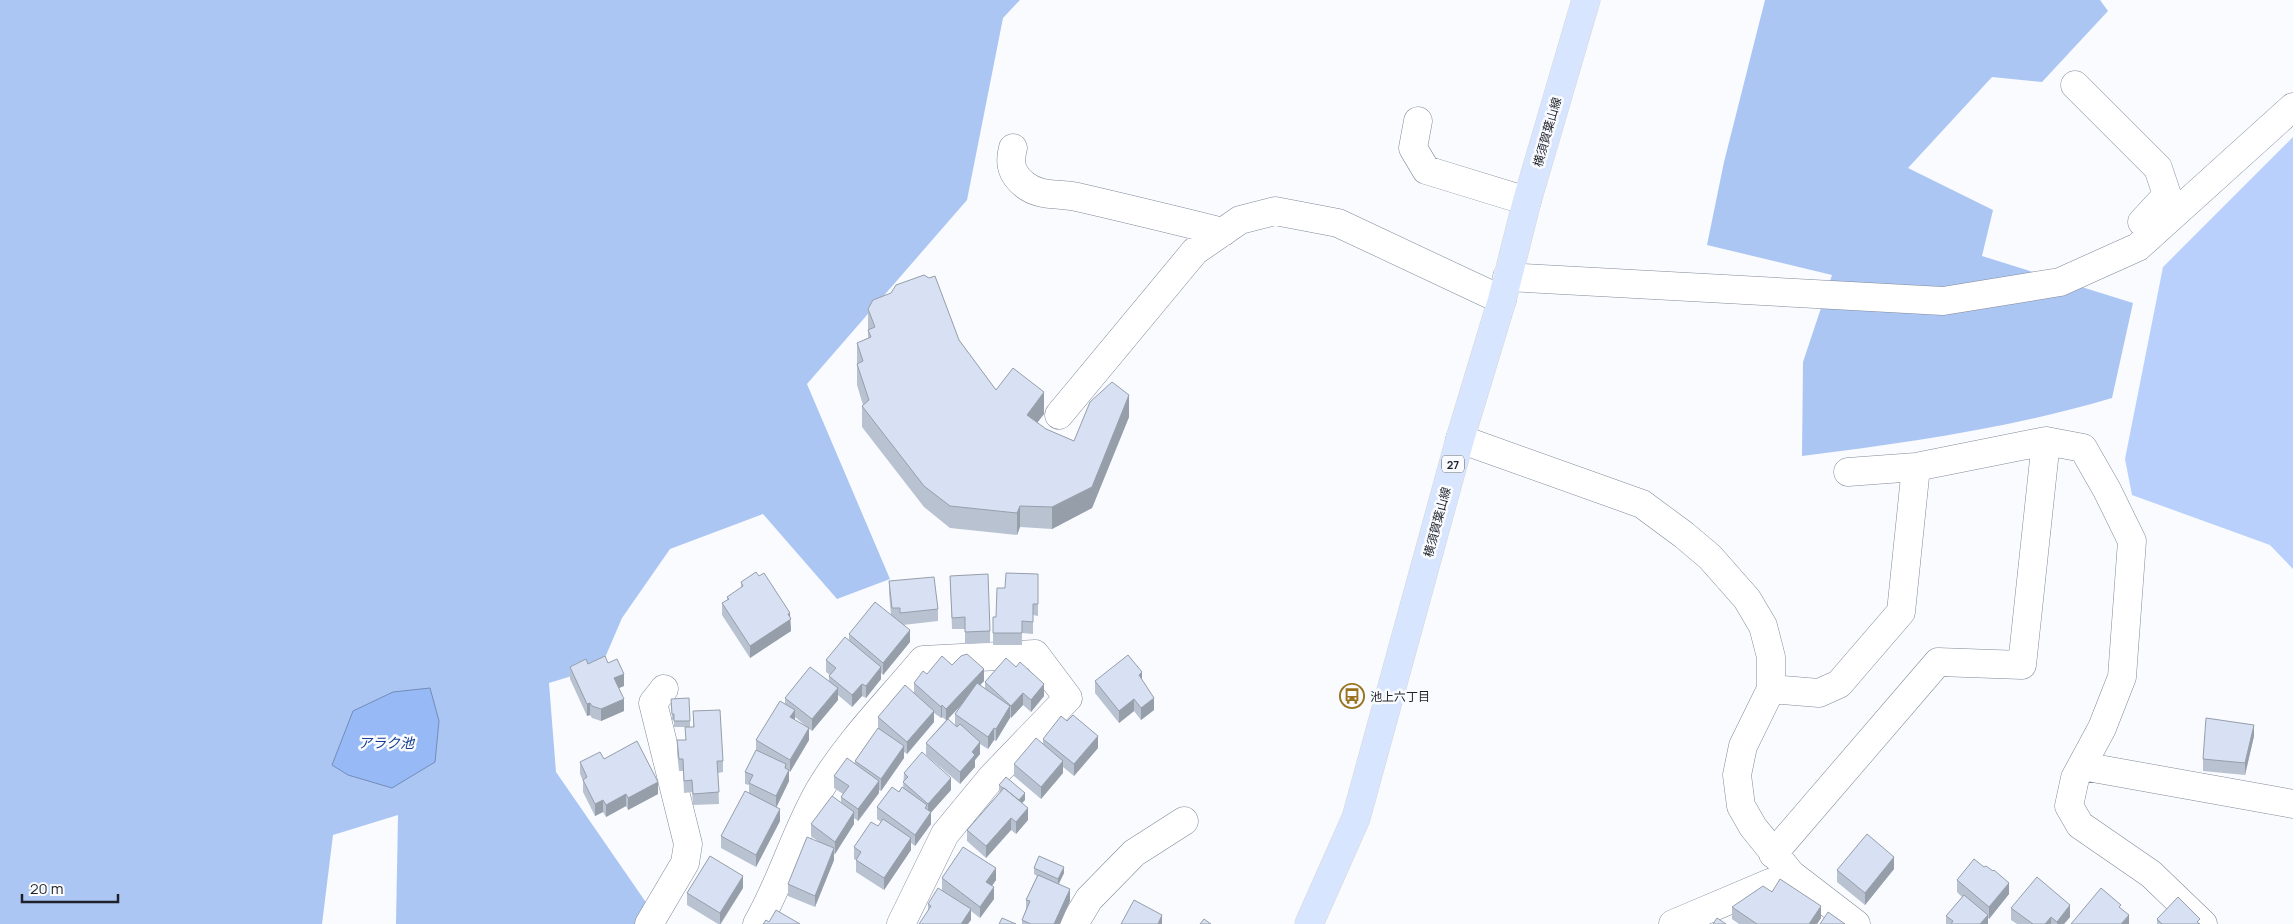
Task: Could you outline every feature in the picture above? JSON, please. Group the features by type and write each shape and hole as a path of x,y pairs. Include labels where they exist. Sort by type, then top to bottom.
{"main road":[{"name":"横須賀葉山線","path":"1313,923 1356,818 1460,439 1586,0"}],"street":[{"path":"2075,84 2158,168 2167,195 2131,234 2138,247"},
{"path":"1059,415 1195,251 1240,220 1275,211 1338,223 1504,288 1944,301 2060,282 2138,247 2293,107"},
{"path":"1418,121 1413,148 1426,170 1527,201"},
{"path":"1013,148 1009,162 1015,175 1026,186 1044,194 1073,196 1222,232"},
{"path":"1460,439 1642,504 1684,534 1710,557 1747,599 1764,626 1771,657 1771,688 1743,746 1737,776 1741,806 1753,827 1782,864 1856,924"},
{"path":"1673,924 1782,864 1938,662 2022,666 2046,441"},
{"path":"1848,472 1916,467 2046,441 2083,448 2107,490 2132,541 2122,676 2102,728 2075,778 2069,806 2080,825 2151,874 2203,924"},
{"path":"1771,688 1819,693 1840,684 1901,612 1916,467"},
{"path":"757,924 771,899 820,789 851,745 923,660 1035,654 1068,698 992,777 945,834 901,924"},
{"path":"649,924 685,863 688,844 653,702 664,689"},
{"path":"2082,766 2293,804"},
{"path":"1074,924 1089,899 1134,853 1184,821"}],"shaded area":[{"path":"0,0 1020,0 1003,18 967,200 807,384 890,579 837,599 763,514 670,549 622,618 601,667 549,683 556,772 654,914 648,924 396,924 398,815 333,835 322,924 0,924"},
{"path":"1765,0 2100,0 2108,11 2042,82 1992,77 1908,168 1993,210 1982,256 2133,303 2112,398 2074,409 1997,426 1880,446 1802,456 1803,362 1832,275 1707,245 1724,162"},
{"path":"2293,137 2293,569 2270,545 2132,495 2125,459 2163,267"}],"water":[{"name":"アラク池","path":"430,688 439,721 435,762 392,788 348,775 332,765 353,711 393,692"}],"building":[{"path":"924,275 929,278 935,276 959,340 996,390 1013,368 1044,392 1027,415 1046,429 1074,441 1090,402 1112,382 1129,395 1092,487 1052,507 1020,506 1017,513 950,506 924,486 862,406 869,400 857,364 863,361 857,343 871,337 868,330 875,327 868,309 873,300 891,293 896,285"},
{"path":"756,572 759,576 764,573 790,613 788,614 791,619 750,646 722,603 729,599 727,597 743,586 741,582"},
{"path":"1006,573 1038,574 1038,604 1033,604 1033,622 1022,621 1022,633 993,633 993,617 996,617 997,588 1005,588"},
{"path":"988,574 990,631 965,632 965,617 952,618 950,576"},
{"path":"934,577 938,609 900,613 900,608 892,608 889,581"},
{"path":"875,602 910,630 883,663 849,634"},
{"path":"845,637 881,667 866,686 862,684 852,695 829,676 836,668 826,660"},
{"path":"967,654 984,669 946,709 942,705 941,707 914,683 923,671 927,674 942,656 952,665 961,656"},
{"path":"1128,655 1142,672 1139,675 1154,698 1141,708 1134,699 1119,711 1095,681"},
{"path":"605,656 608,663 617,659 624,674 614,678 624,699 601,709 592,706 590,703 587,704 570,667 586,659 588,664"},
{"path":"1006,658 1016,667 1020,662 1044,684 1031,700 1023,693 1011,706 985,682"},
{"path":"810,667 838,688 812,719 785,698"},
{"path":"977,683 1010,706 996,729 994,728 988,737 955,714"},
{"path":"905,685 934,711 907,742 878,717"},
{"path":"689,698 690,721 674,721 671,699"},
{"path":"780,701 795,710 790,717 809,728 790,760 756,740"},
{"path":"720,710 723,761 717,761 719,792 693,794 692,780 684,781 683,759 679,759 677,740 686,740 685,727 694,727 693,711"},
{"path":"1073,715 1098,736 1074,764 1043,739 1061,716 1067,721"},
{"path":"2206,718 2254,725 2245,763 2203,759"},
{"path":"948,719 957,727 960,724 980,742 972,752 975,755 960,772 926,743"},
{"path":"878,728 904,746 881,779 855,761"},
{"path":"1036,738 1063,761 1041,787 1014,764"},
{"path":"637,741 658,782 628,798 626,794 606,805 603,800 595,804 583,780 587,777 580,762 600,752 604,759"},
{"path":"756,750 786,764 785,768 789,770 776,796 749,783 753,775 745,772"},
{"path":"922,752 951,778 928,804 903,782 908,777 904,773"},
{"path":"847,758 879,781 858,809 841,797 849,786 834,776"},
{"path":"1006,777 1025,793 1019,800 999,785"},
{"path":"892,787 899,792 902,787 927,805 925,808 931,812 915,835 877,807"},
{"path":"1004,788 1028,808 1016,822 1011,818 986,846 967,830"},
{"path":"745,791 780,809 756,855 721,836"},
{"path":"832,796 854,812 835,842 811,824"},
{"path":"883,819 911,838 884,878 856,860 861,852 854,847 871,822 878,826"},
{"path":"1867,834 1894,857 1865,893 1837,870"},
{"path":"807,837 834,848 815,896 788,884"},
{"path":"963,847 996,868 986,882 994,887 980,907 942,878"},
{"path":"710,856 743,876 720,913 687,893"},
{"path":"1039,856 1064,867 1058,879 1034,868"},
{"path":"1974,859 1984,867 1986,866 1994,870 2009,883 1989,907 1957,880"},
{"path":"1038,875 1070,889 1054,924 1031,924 1022,920 1030,901 1026,900"},
{"path":"2037,877 2070,905 2057,922 2051,917 2045,924 2033,924 2011,908"},
{"path":"1780,879 1821,906 1809,924 1757,924 1732,907 1763,886 1772,892"},
{"path":"938,888 971,909 961,924 919,924 931,906 928,904"},
{"path":"2101,888 2121,905 2119,907 2129,915 2121,924 2071,924"},
{"path":"1964,895 1988,915 1980,924 1951,924 1953,921 1946,916"},
{"path":"2178,897 2200,919 2197,922 2200,924 2162,924 2157,919"},
{"path":"1134,900 1162,915 1158,924 1121,924"},
{"path":"776,910 800,924 763,924 766,920 769,922"},
{"path":"1828,912 1845,924 1820,924"},
{"path":"1002,918 1016,924 999,924"},
{"path":"1717,918 1726,924 1713,924"},
{"path":"1204,919 1211,924 1200,924"}],"place":[{"name":"池上六丁目","path":"1352,696"}]}
